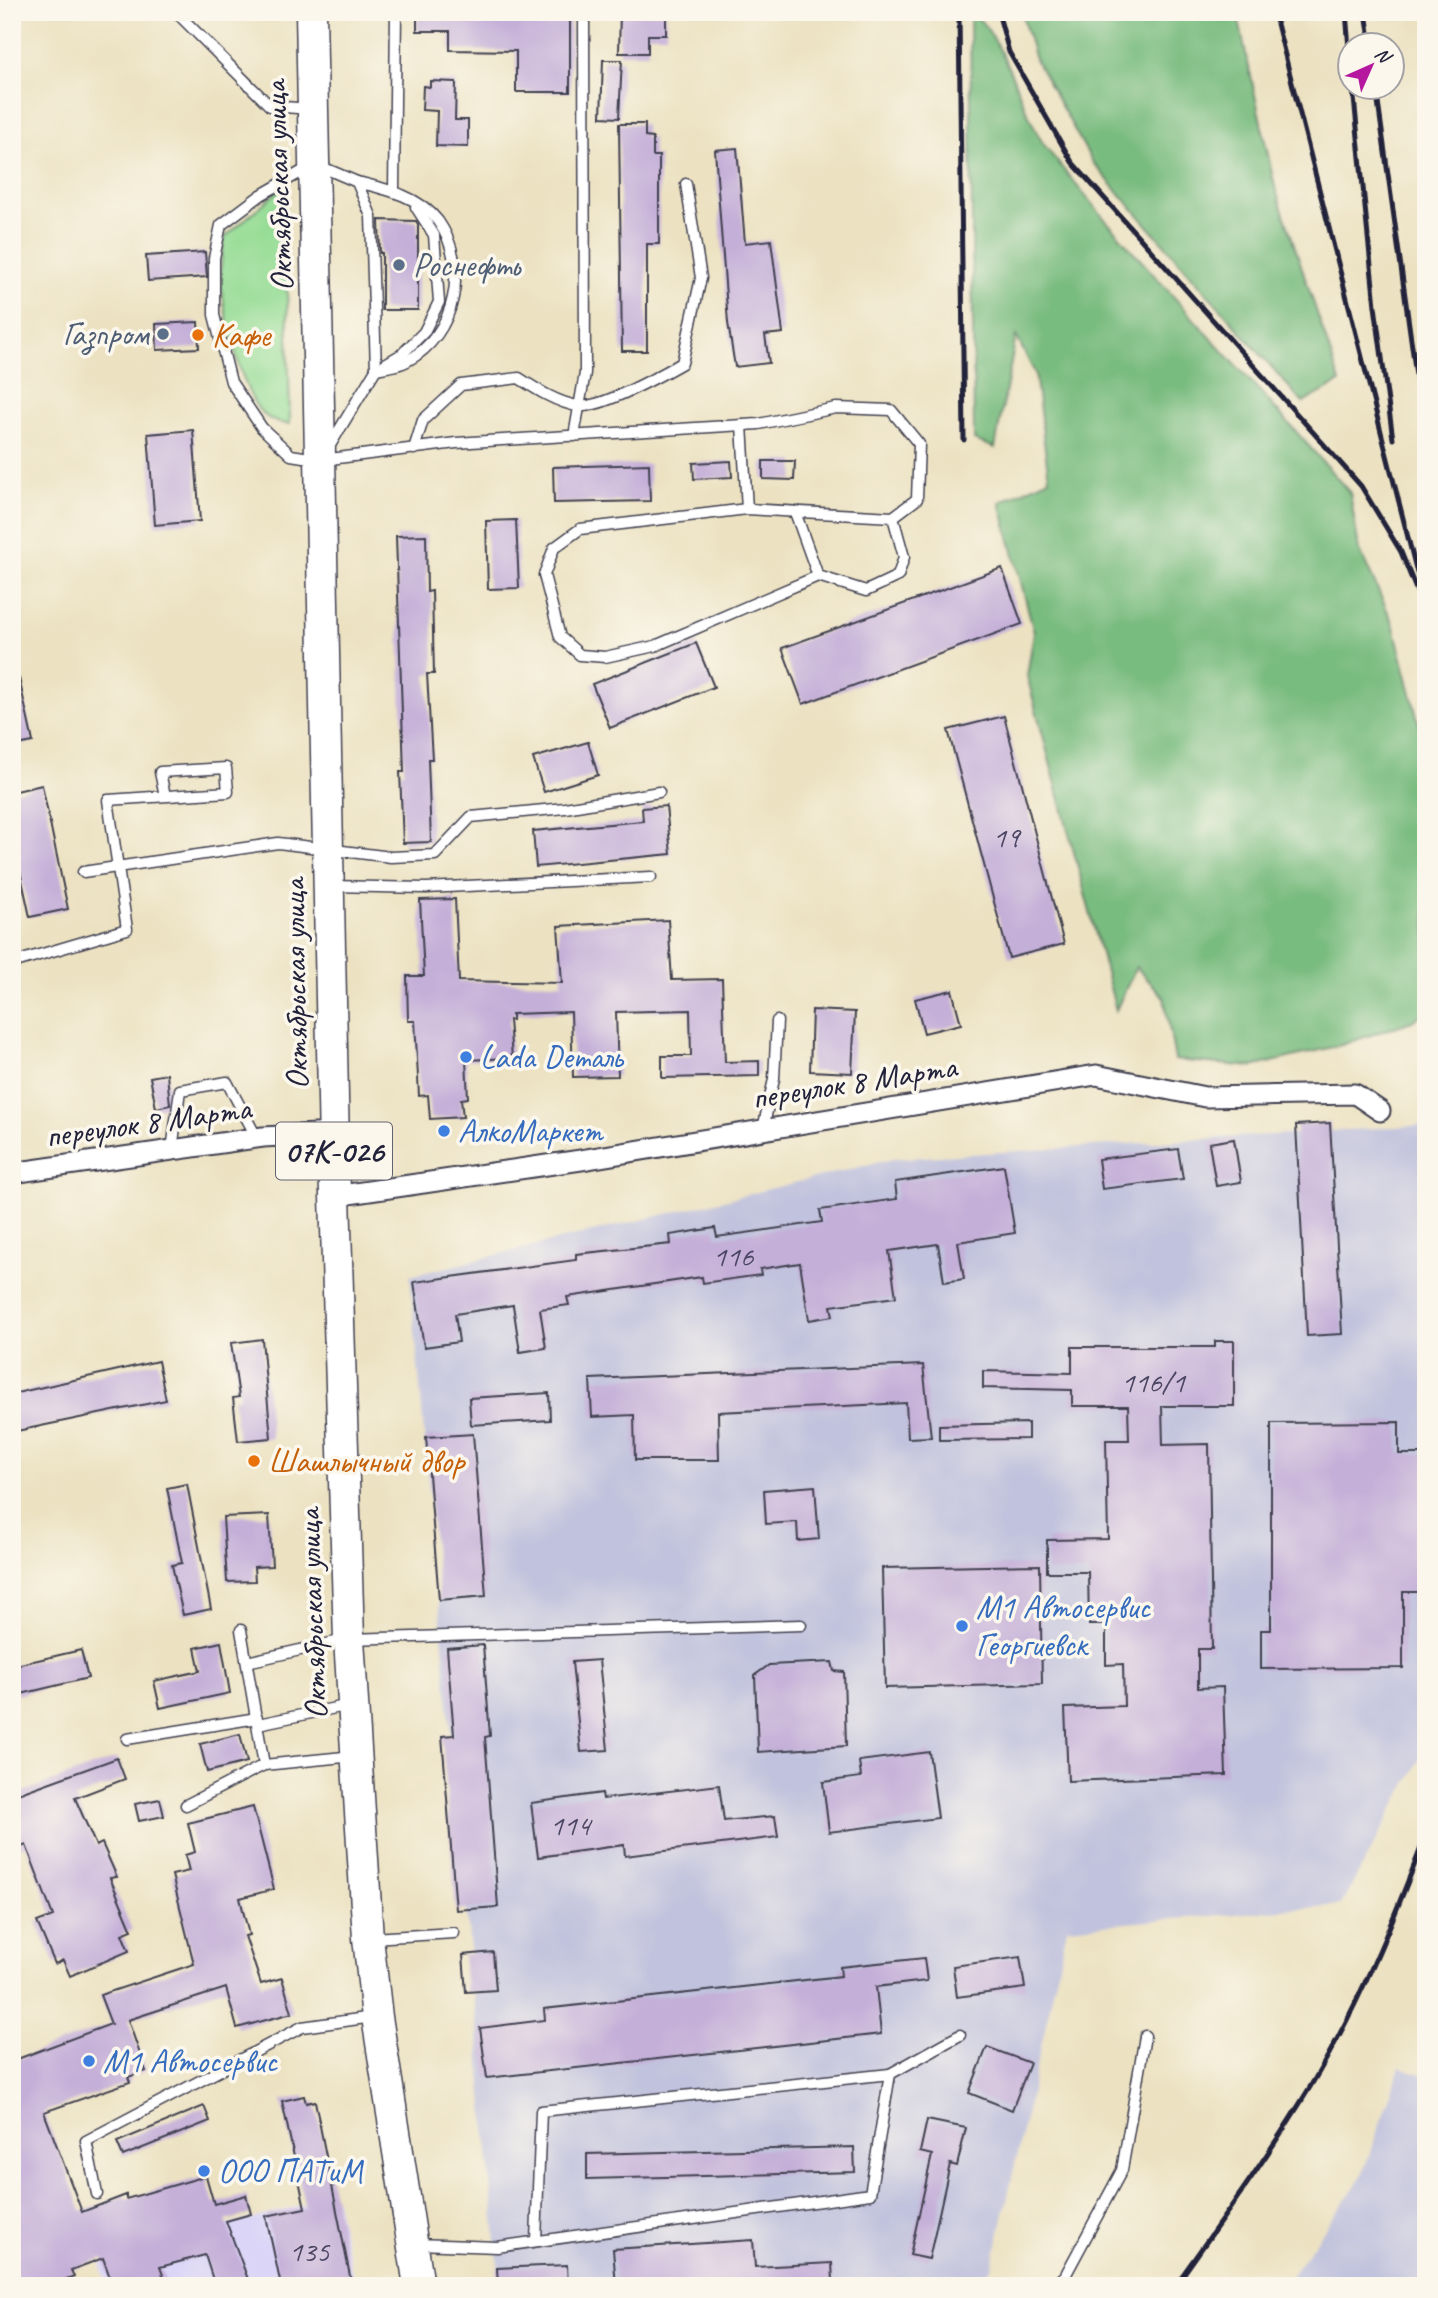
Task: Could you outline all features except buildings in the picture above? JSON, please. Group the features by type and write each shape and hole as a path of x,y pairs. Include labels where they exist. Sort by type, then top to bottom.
{"main road":[{"name":"Октябрьская улица","path":"311,12 335,1196 354,1756 377,2017 419,2286"}],"street":[{"name":"переулок 8 Марта","path":"335,1196 1096,1075 1205,1097 1355,1094 1380,1111"},
{"name":"переулок 8 Марта","path":"12,1173 258,1138 334,1133"}],"lane":[{"path":"176,12 270,106 312,109"},
{"path":"394,190 396,12"},
{"path":"574,436 585,373 584,12"},
{"path":"376,369 406,362 432,342 449,314 456,282 452,249 437,220 410,198 394,190 357,182 315,164 261,195 221,225 214,258 214,315 231,382 262,428 291,455 322,460 456,443 742,425 835,408 891,410 919,444 917,499 892,517 747,509 580,529 554,548 544,575 559,636 580,655 605,657 655,646 818,576 866,591 898,576 904,557 892,517"},
{"path":"357,182 371,216 376,369"},
{"path":"414,449 423,420 461,385 519,378 539,391 579,407 634,390 682,363 701,278 686,184"},
{"path":"322,460 376,369 402,354 424,332 439,302 434,235 410,198"},
{"path":"742,425 747,509"},
{"path":"795,512 818,576"},
{"path":"12,963 127,929 107,800 228,792 226,768 160,772 165,796"},
{"path":"83,872 278,843 391,857 435,855 471,817 565,808 659,792"},
{"path":"330,886 426,888 651,877"},
{"path":"763,1129 774,1079 777,1021"},
{"path":"172,1150 180,1090 228,1082 258,1138"},
{"path":"247,1661 349,1639 801,1625"},
{"path":"241,1630 264,1765"},
{"path":"127,1739 257,1721 353,1704"},
{"path":"186,1805 264,1765 354,1756"},
{"path":"368,1938 454,1933"},
{"path":"97,2194 86,2141 302,2027 377,2017"},
{"path":"536,2241 541,2111 890,2074 960,2035"},
{"path":"1054,2286 1065,2276 1122,2170 1145,2036"},
{"path":"412,2244 497,2247 870,2194 890,2074"}],"shaded area":[{"path":"1426,1125 1426,1748 1341,1905 1067,1928 992,2268 974,2286 500,2286 410,1276 893,1159"},
{"path":"1400,2067 1426,2076 1426,2286 1284,2286 1361,2178"},
{"path":"335,2197 355,2286 108,2286 100,2264 140,2248"}],"green space":[{"path":"970,12 993,37 1048,150 1121,237 1350,493 1359,549 1393,623 1426,752 1426,1011 1412,1021 1341,1045 1252,1067 1175,1060 1164,997 1136,967 1116,1010 1027,676 1034,632 1000,502 1049,479 1035,373 1016,336 995,448 974,440"},
{"path":"1021,12 1237,12 1275,187 1340,382 1303,403 1093,163 1035,59"},
{"path":"280,189 285,192 290,424 278,423 261,412 246,386 234,347 221,276 225,237"}],"railway":[{"path":"959,12 964,440"},
{"path":"998,12 1009,52 1072,162 1361,486 1401,552 1426,614"},
{"path":"1274,12 1417,573"},
{"path":"1346,12 1348,32"},
{"path":"1366,12 1369,32"},
{"path":"1354,102 1375,306 1393,439"},
{"path":"1378,102 1426,447"},
{"path":"1175,2286 1261,2163 1327,2057 1374,1964 1426,1835"}],"place":[{"name":"Роснефть","path":"399,265"},
{"name":"Газпром","path":"163,334"},
{"name":"Кафе","path":"198,335"},
{"name":"Lada Dеталь","path":"466,1057"},
{"name":"АлкоМаркет","path":"444,1131"},
{"name":"Шашлычный двор","path":"254,1461"},
{"name":"М1 Автосервис Георгиевск","path":"962,1626"},
{"name":"М1 Автосервис","path":"89,2061"},
{"name":"ООО ПАТиМ","path":"204,2171"}]}
